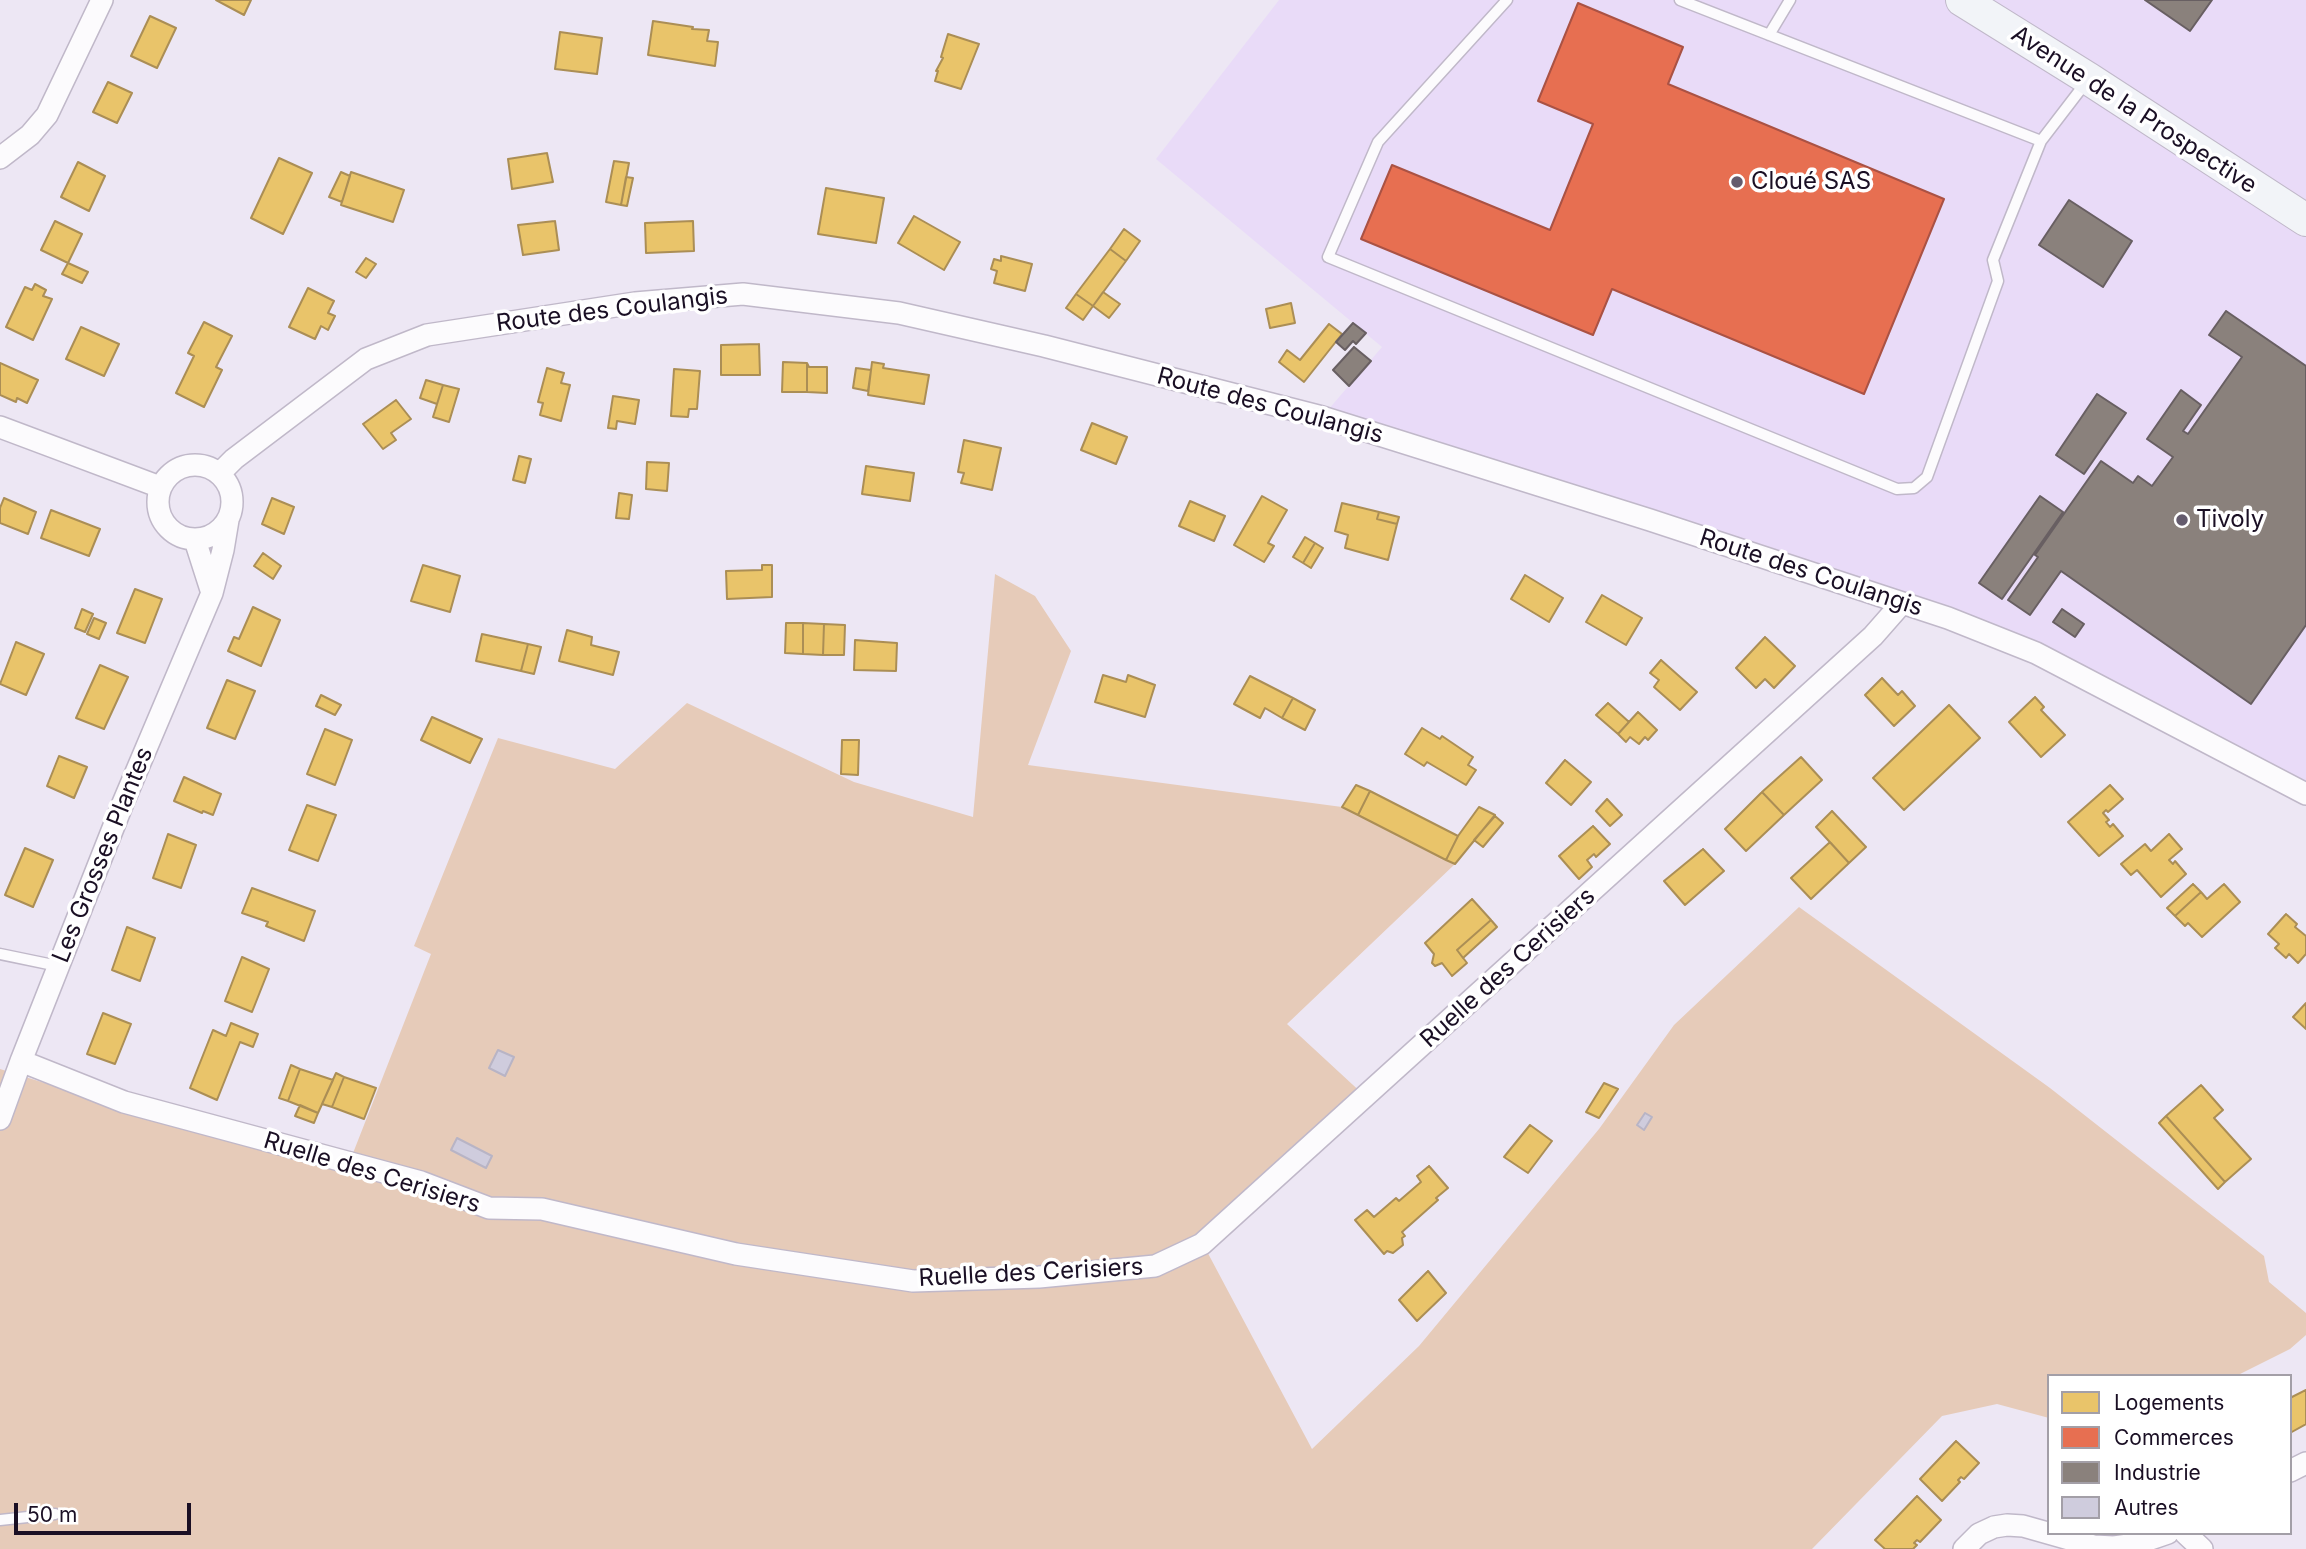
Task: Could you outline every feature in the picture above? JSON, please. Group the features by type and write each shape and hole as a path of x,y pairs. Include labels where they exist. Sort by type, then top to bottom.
{"main road":[{"name":"Avenue de la Prospective","path":"1962,0 2306,220"}],"street":[{"path":"0,158 30,135 47,115 102,0"},
{"name":"Route des Coulangis","path":"220,473 234,459 366,359 427,335 635,303 743,293 899,313 1044,346 1322,417 1650,520 1948,618 2036,653 2306,794"},
{"path":"0,427 160,487"},
{"path":"186,465 209,467 220,473 231,490 228,520 208,537 195,540 172,532 163,523 157,499 166,477 186,465"},
{"name":"Les Grosses Plantes","path":"0,1119 20,1061 123,803 212,593 228,520"},
{"path":"195,540 212,593"},
{"name":"Ruelle des Cerisiers","path":"20,1061 124,1102 421,1182 489,1208 542,1209 736,1254 913,1281 1039,1277 1155,1266 1202,1244 1873,636 1902,603"},
{"path":"1964,1549 1979,1534 1994,1527 2023,1526 2047,1533"},
{"path":"2055,1535 2094,1546 2114,1547 2136,1544 2162,1535"},
{"path":"2187,1535 2202,1549"}],"lane":[{"path":"1507,0 1378,142 1328,257 1897,489 1914,488 1927,477 1998,281 1993,260 2040,141 2089,79"},
{"path":"1680,0 2040,141"},
{"path":"1769,35 1790,0"},
{"path":"0,954 58,966"},
{"path":"0,1520 55,1514"}],"shaded area":[{"path":"1279,0 2306,0 2306,794 2036,653 1322,417 1382,347 1156,159"},
{"path":"995,574 1035,596 1071,651 1028,765 1342,807 1455,864 1287,1024 1366,1097 1203,1244 1312,1449 1419,1346 1599,1129 1674,1025 1799,907 2050,1088 2264,1256 2269,1282 2306,1313 2306,1335 2290,1349 2240,1374 2047,1374 2047,1417 1997,1404 1942,1416 1812,1549 0,1549 0,1069 201,1132 346,1171 431,954 414,946 498,738 615,769 687,703 854,782 973,817"}],"building: Logements":[{"path":"216,0 251,0 244,15"},
{"path":"150,16 176,28 157,68 131,56"},
{"path":"653,21 709,30 707,41 718,42 715,66 648,55"},
{"path":"560,32 602,38 597,74 555,69"},
{"path":"948,34 979,44 961,89 935,81"},
{"path":"108,82 132,93 117,123 93,112"},
{"path":"547,153 553,182 512,189 508,159"},
{"path":"279,158 312,173 283,234 251,218"},
{"path":"614,161 629,163 621,205 606,202"},
{"path":"78,162 105,176 89,211 61,197"},
{"path":"341,172 350,176 342,202 329,197"},
{"path":"351,172 404,190 393,222 341,205"},
{"path":"626,177 633,178 627,206 621,205"},
{"path":"826,188 884,198 876,243 818,234"},
{"path":"914,216 960,242 944,270 898,243"},
{"path":"55,221 82,234 68,263 41,250"},
{"path":"555,221 559,250 523,255 518,225"},
{"path":"693,221 694,251 646,253 645,223"},
{"path":"1124,229 1140,241 1126,261 1110,249"},
{"path":"1110,249 1126,261 1093,306 1076,294"},
{"path":"1001,256 1032,264 1025,291 994,283 997,271 991,269 994,259 1001,261"},
{"path":"366,258 376,264 366,278 356,272"},
{"path":"68,263 88,272 82,283 62,274"},
{"path":"35,284 46,290 43,296 52,299 33,340 6,327 25,287 32,290"},
{"path":"308,288 334,301 328,313 335,316 328,330 321,326 315,339 289,327"},
{"path":"1103,292 1120,304 1109,318 1093,306"},
{"path":"1076,294 1093,306 1083,320 1066,308"},
{"path":"1291,303 1295,323 1270,328 1266,309"},
{"path":"204,322 232,336 216,367 222,370 204,407 176,393 194,356 188,353"},
{"path":"1329,324 1342,334 1304,382 1279,362 1287,350 1300,360"},
{"path":"81,327 119,344 104,376 66,359"},
{"path":"759,344 760,375 721,375 721,345"},
{"path":"783,362 807,363 807,392 782,392"},
{"path":"872,362 884,364 883,368 929,375 924,404 868,395"},
{"path":"0,363 38,380 27,403 17,398 16,402 0,395"},
{"path":"807,363 809,367 827,367 827,393 807,392"},
{"path":"547,368 564,373 561,383 570,385 561,421 540,415 543,403 538,402"},
{"path":"856,368 871,370 868,391 853,388"},
{"path":"674,369 700,371 697,409 689,409 688,417 671,416"},
{"path":"426,380 443,385 437,404 420,398"},
{"path":"443,385 459,389 449,422 433,417"},
{"path":"613,396 639,400 635,424 617,421 616,429 608,428"},
{"path":"396,400 411,419 391,433 396,440 383,449 363,424"},
{"path":"1092,423 1127,437 1116,464 1081,450"},
{"path":"964,440 1001,448 992,490 961,483 964,473 958,472"},
{"path":"519,456 531,459 525,483 513,480"},
{"path":"647,462 669,463 667,491 646,489"},
{"path":"866,466 914,473 910,501 862,494"},
{"path":"619,493 632,495 629,519 616,518"},
{"path":"1262,496 1287,510 1268,543 1274,546 1264,562 1234,545"},
{"path":"4,498 36,512 28,534 0,523 0,508"},
{"path":"272,498 294,507 284,534 262,524"},
{"path":"1190,501 1225,516 1214,541 1179,526"},
{"path":"1342,503 1379,512 1377,519 1397,524 1388,560 1345,548 1348,535 1335,531"},
{"path":"51,510 100,529 89,556 41,538"},
{"path":"1379,512 1399,517 1397,524 1377,519"},
{"path":"1305,537 1315,543 1303,563 1293,557"},
{"path":"1315,543 1323,548 1311,568 1303,563"},
{"path":"263,553 281,566 273,579 254,566"},
{"path":"423,565 460,576 450,612 411,601"},
{"path":"762,565 772,565 772,597 727,599 726,571 762,570"},
{"path":"1525,575 1563,598 1549,622 1511,599"},
{"path":"135,589 162,599 145,643 117,633"},
{"path":"1602,595 1642,618 1626,645 1586,622"},
{"path":"253,607 280,620 261,666 228,651 234,637 239,639"},
{"path":"82,609 93,614 85,632 75,628"},
{"path":"94,618 106,623 99,639 87,634"},
{"path":"786,623 803,623 803,654 785,653"},
{"path":"803,623 824,624 823,655 803,654"},
{"path":"824,624 845,625 844,655 823,655"},
{"path":"567,630 592,637 591,645 619,652 613,675 559,661"},
{"path":"482,634 528,644 521,671 476,661"},
{"path":"1765,637 1795,666 1774,688 1765,679 1756,688 1736,668"},
{"path":"855,640 897,643 896,671 854,670"},
{"path":"16,642 44,654 26,695 0,684"},
{"path":"528,644 541,647 534,674 521,671"},
{"path":"1661,660 1697,692 1680,710 1654,687 1659,680 1650,673"},
{"path":"100,665 128,677 104,729 76,718"},
{"path":"1103,675 1126,682 1128,675 1155,685 1145,717 1095,702"},
{"path":"1250,676 1293,698 1282,718 1265,708 1260,718 1234,704"},
{"path":"1882,678 1898,695 1902,691 1915,706 1894,726 1865,695"},
{"path":"227,680 255,691 235,739 207,728"},
{"path":"321,695 341,705 335,715 316,706"},
{"path":"2035,697 2044,707 2041,710 2065,735 2041,757 2009,722"},
{"path":"1293,698 1315,710 1305,730 1282,718"},
{"path":"1608,703 1629,722 1618,734 1596,715"},
{"path":"1949,705 1980,738 1904,810 1873,778"},
{"path":"1638,712 1657,730 1648,740 1645,737 1639,744 1630,737 1626,742 1618,734"},
{"path":"432,717 482,739 470,763 421,740"},
{"path":"1422,728 1440,739 1442,736 1473,757 1468,765 1476,770 1466,785 1427,762 1424,766 1405,754"},
{"path":"325,729 352,740 335,785 307,774"},
{"path":"842,740 859,740 858,775 841,774"},
{"path":"59,756 87,767 74,798 47,786"},
{"path":"1801,757 1822,780 1784,815 1762,792"},
{"path":"1565,760 1591,782 1571,805 1546,783"},
{"path":"184,777 221,794 213,815 174,801"},
{"path":"1356,785 1370,791 1358,815 1342,807"},
{"path":"2110,785 2123,799 2103,813 2109,820 2106,822 2110,827 2113,824 2123,836 2099,856 2068,822"},
{"path":"1370,791 1458,836 1446,860 1358,815"},
{"path":"1762,792 1784,815 1746,851 1725,829"},
{"path":"1607,799 1622,815 1610,826 1596,811"},
{"path":"307,805 336,815 318,861 289,850"},
{"path":"1479,807 1495,815 1455,864 1446,860 1458,836"},
{"path":"1832,811 1866,847 1849,863 1816,827"},
{"path":"1495,816 1503,823 1483,847 1474,840"},
{"path":"1593,826 1610,844 1596,857 1594,854 1587,860 1592,867 1579,879 1559,856"},
{"path":"168,834 196,845 181,888 153,878"},
{"path":"2169,834 2182,849 2169,860 2173,864 2175,861 2186,874 2161,897 2137,870 2131,875 2121,864 2145,844 2151,851"},
{"path":"1830,842 1849,863 1811,899 1791,878"},
{"path":"25,848 53,860 33,907 5,895"},
{"path":"1703,849 1724,871 1685,905 1664,881"},
{"path":"2193,884 2201,892 2175,916 2167,908"},
{"path":"2224,884 2240,902 2202,937 2188,923 2185,926 2175,916 2201,892 2207,899"},
{"path":"252,888 315,911 304,941 266,926 268,922 242,913"},
{"path":"1472,899 1491,920 1457,950 1467,963 1452,976 1442,963 1435,966 1432,963 1434,954 1425,943"},
{"path":"2286,914 2306,936 2306,954 2298,963 2289,954 2286,958 2275,948 2279,944 2268,934"},
{"path":"1491,920 1497,927 1463,958 1457,950"},
{"path":"127,927 155,938 140,981 112,970"},
{"path":"242,957 269,969 252,1012 225,1001"},
{"path":"2306,1003 2306,1029 2293,1017"},
{"path":"103,1013 131,1024 115,1064 87,1054"},
{"path":"231,1023 258,1034 253,1047 240,1042 217,1100 190,1088 213,1030 226,1036"},
{"path":"291,1065 300,1069 288,1101 279,1098"},
{"path":"300,1069 333,1080 318,1113 288,1101"},
{"path":"336,1073 344,1077 332,1107 322,1104"},
{"path":"344,1077 376,1088 364,1119 332,1107"},
{"path":"1604,1083 1618,1089 1599,1118 1586,1112"},
{"path":"2201,1085 2223,1110 2214,1118 2251,1159 2225,1182 2166,1116"},
{"path":"300,1105 318,1113 314,1123 295,1116"},
{"path":"2166,1116 2225,1182 2218,1189 2159,1123"},
{"path":"1530,1125 1552,1141 1528,1173 1504,1157"},
{"path":"1429,1166 1448,1188 1402,1232 1405,1236 1402,1238 1403,1245 1393,1253 1387,1251 1384,1254 1355,1220 1367,1210 1374,1217 1396,1198 1399,1201 1421,1182 1417,1176"},
{"path":"1428,1271 1446,1293 1417,1321 1399,1300"},
{"path":"2306,1390 2306,1424 2292,1432 2292,1397"},
{"path":"1956,1441 1979,1463 1964,1479 1961,1477 1958,1480 1960,1482 1942,1501 1920,1479"},
{"path":"1917,1496 1941,1520 1920,1542 1917,1540 1914,1543 1917,1545 1913,1549 1885,1549 1875,1540"}],"building: Commerces":[{"name":"Cloué SAS","path":"1578,3 1683,47 1668,84 1944,199 1864,394 1612,289 1593,335 1361,239 1392,165 1550,230 1593,124 1538,101"}],"building: Industrie":[{"path":"2145,0 2212,0 2190,31"},
{"path":"2069,200 2132,241 2103,287 2039,245"},
{"name":"Tivoly","path":"2226,311 2306,366 2306,625 2251,704 2061,571 2030,615 2008,600 2038,557 2035,555 2101,461 2133,483 2138,476 2152,486 2173,457 2147,439 2181,390 2201,405 2183,431 2188,434 2242,357 2209,335"},
{"path":"1353,323 1366,333 1356,344 1353,341 1345,350 1336,342"},
{"path":"1354,347 1371,361 1349,386 1333,370"},
{"path":"2097,394 2126,413 2084,474 2056,455"},
{"path":"2040,496 2063,512 2002,599 1979,583"},
{"path":"2062,609 2084,624 2075,637 2053,622"}],"building: Autres":[{"path":"498,1050 514,1057 505,1076 489,1068"},
{"path":"1645,1113 1652,1117 1644,1130 1637,1125"},
{"path":"457,1138 492,1156 486,1168 451,1150"}],"place":[{"name":"Cloué SAS","path":"1737,182"},
{"name":"Tivoly","path":"2182,520"}]}
